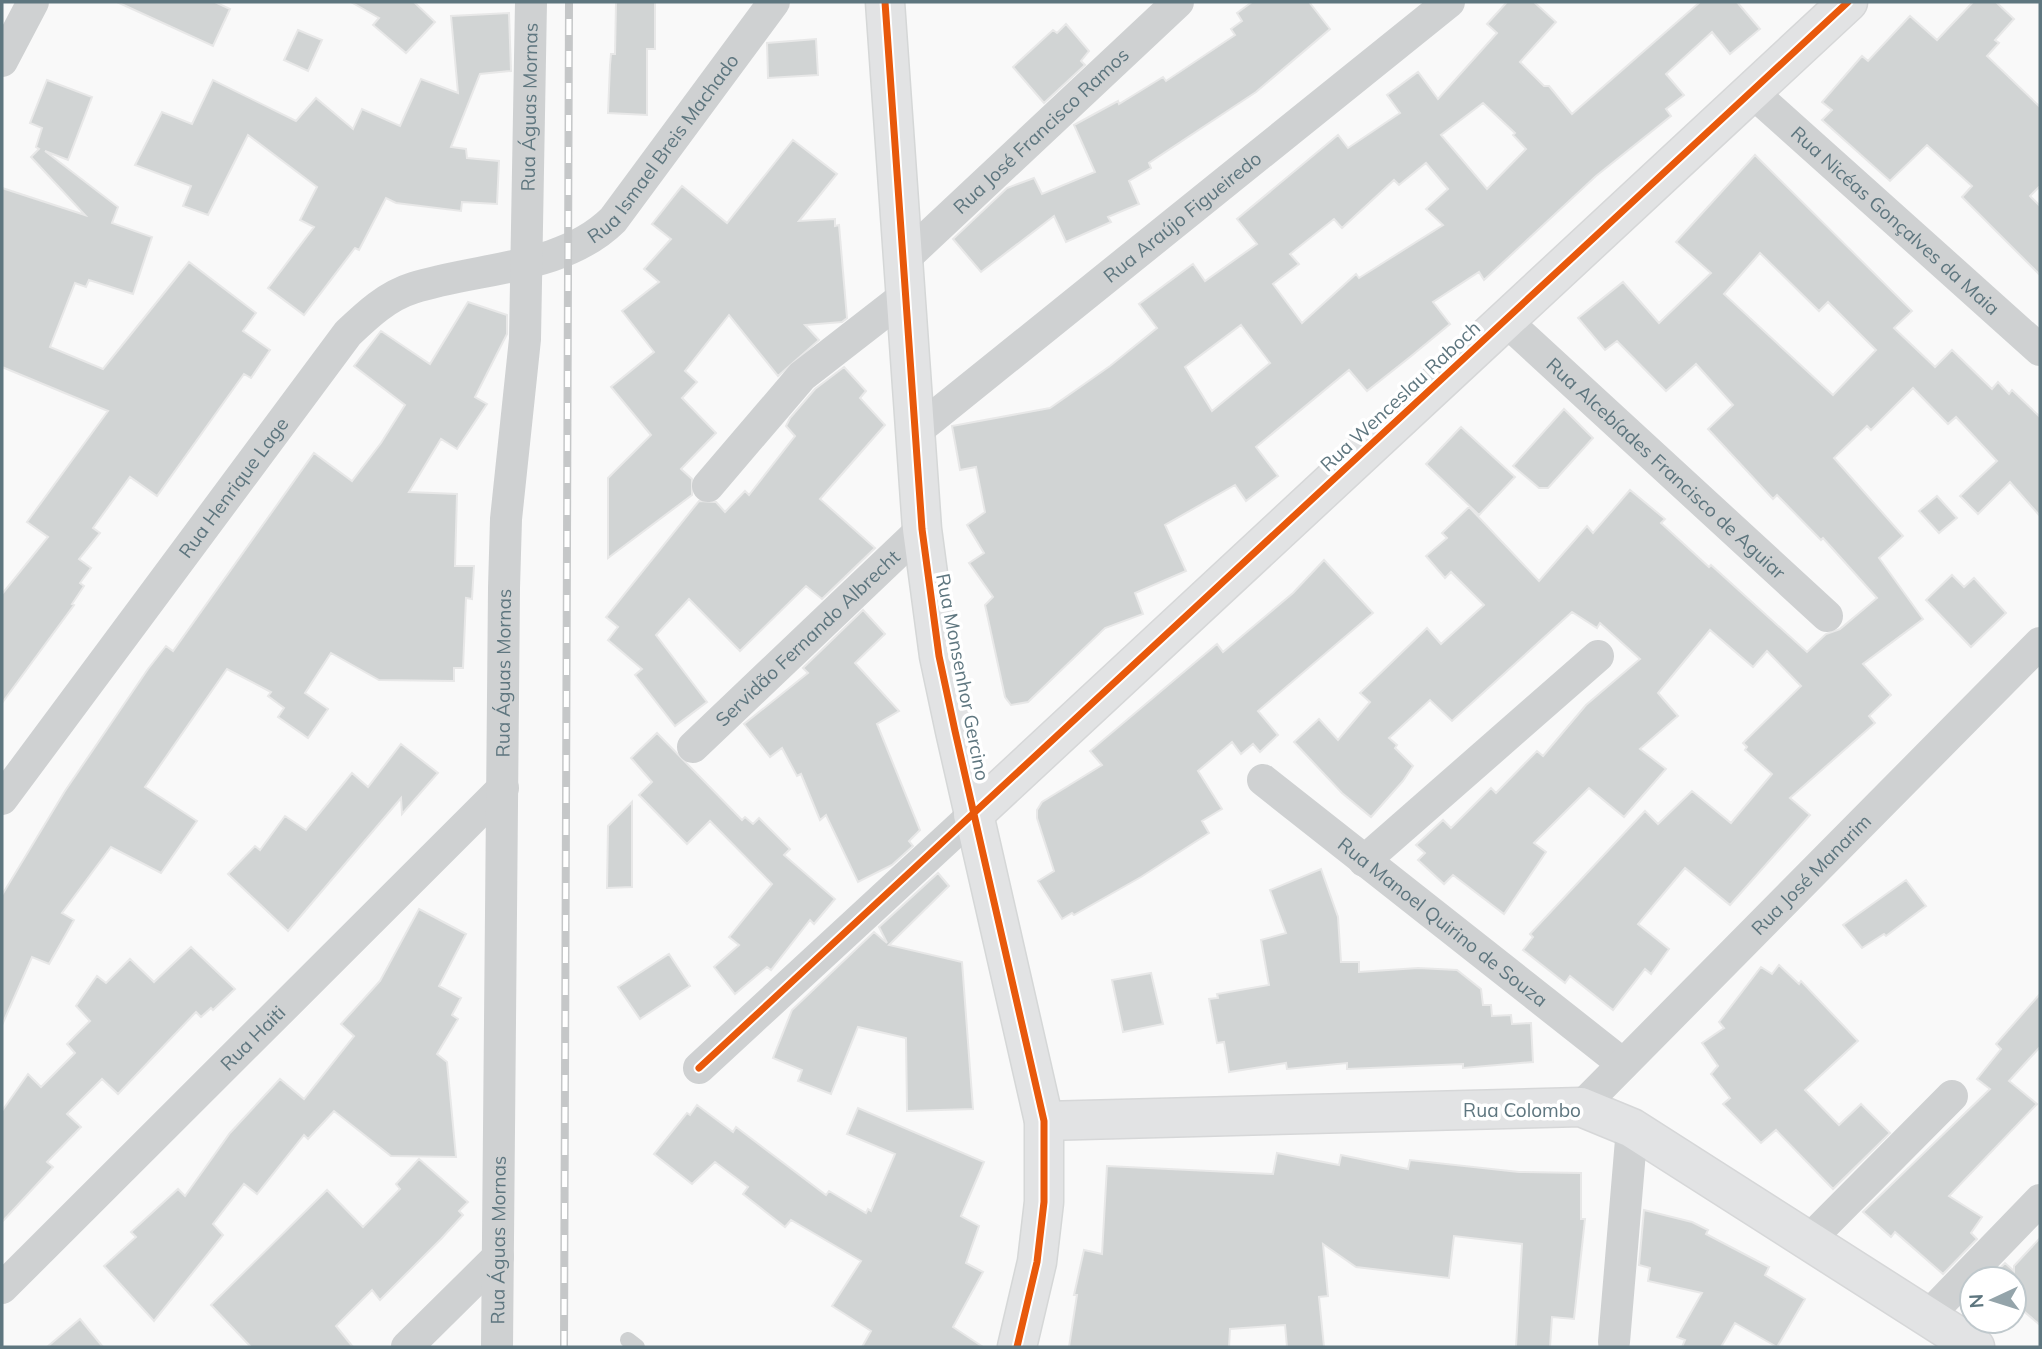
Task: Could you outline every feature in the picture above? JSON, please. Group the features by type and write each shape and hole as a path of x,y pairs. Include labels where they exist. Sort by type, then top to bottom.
{"street":[{"path":"2,61 33,2"},
{"name":"Rua Águas Mornas","path":"497,1347 506,519 524,339 531,2"},
{"name":"Rua Ismael Breis Machado","path":"527,261 567,250 596,237 613,220 774,2"},
{"name":"Rua Monsenhor Gercino","path":"885,2 922,529 939,656 1044,1121 1044,1202 1037,1262 1017,1347"},
{"name":"Rua José Francisco Ramos","path":"708,486 802,376 904,278 1178,2"},
{"name":"Rua Araújo Figueiredo","path":"915,432 1449,2"},
{"name":"Rua Wenceslau Raboch","path":"973,814 1848,2"},
{"name":"Rua Nicéas Gonçalves da Maia","path":"1751,91 2040,350"},
{"name":"Rua Henrique Lage","path":"2,799 348,333 375,307 411,288 527,261"},
{"name":"Rua Alcebíades Francisco de Aguiar","path":"1505,320 1827,615"},
{"name":"Servidão Fernando Albrecht","path":"693,747 922,529"},
{"name":"Rua José Manarim","path":"1581,1107 2040,643"},
{"path":"1364,861 1598,656"},
{"name":"Rua Manoel Quirino de Souza","path":"1263,780 1623,1064"},
{"name":"Rua Haiti","path":"2,1288 503,788"},
{"path":"699,1068 973,814"},
{"path":"1808,1241 1952,1096"},
{"name":"Rua Colombo","path":"1044,1121 1581,1107 1632,1128 1808,1241 1945,1335"},
{"path":"1614,1342 1632,1128"},
{"path":"1945,1335 2040,1200"},
{"path":"407,1347 498,1258"}],"building":[{"path":"117,2 215,2 230,9 213,46"},
{"path":"351,2 414,2 435,22 406,53 373,25 379,18"},
{"path":"616,2 655,2 655,49 647,49 647,115 608,113 611,54 615,54"},
{"path":"1252,2 1309,2 1330,29 1256,92 1149,163 1151,168 1129,181 1139,204 1108,217 1111,222 1066,242 1054,216 981,272 953,239 1007,188 1034,178 1042,194 1095,172 1074,125 1118,101 1119,104 1163,77 1166,81 1235,35 1231,29 1242,21 1237,13"},
{"path":"1507,2 1534,2 1556,22 1520,62 1544,86 1549,86 1572,114 1700,2 1737,2 1760,29 1730,54 1712,32 1666,74 1684,95 1666,109 1671,116 1596,176 1484,280 1479,272 1433,302 1450,324 1367,391 1349,370 1256,447 1278,476 1246,501 1235,485 1165,525 1186,571 1135,593 1143,614 1105,628 1028,702 1011,705 1005,697 985,605 993,597 969,563 984,553 967,525 985,512 976,467 960,470 952,426 1050,408 1110,366 1157,328 1139,304 1193,264 1205,281 1257,244 1237,219 1338,135 1348,148 1400,113 1387,95 1418,72 1438,99 1497,33 1487,24","holes":["1483,103 1515,133 1513,135 1526,149 1487,189 1441,135","1426,163 1448,189 1426,209 1443,225 1359,278 1356,274 1302,323 1273,284 1299,264 1290,254 1334,219 1342,228 1394,180 1399,185","1241,325 1270,363 1212,411 1185,367"]},
{"path":"1973,2 1996,2 2014,19 1995,40 1999,43 1987,56 2040,107 2040,186 2030,196 2040,206 2040,275 1962,197 1972,186 1927,145 1890,181 1822,120 1832,110 1822,102 1862,56 1868,61 1910,16 1937,40"},
{"path":"509,13 511,71 480,74 451,147 466,149 467,158 499,161 497,204 462,202 461,211 396,203 386,198 359,250 355,248 304,315 268,288 314,227 300,220 317,187 248,135 208,215 183,206 191,186 135,165 162,112 192,124 213,80 296,121 316,98 353,129 362,109 400,126 421,79 458,93 451,16"},
{"path":"1066,24 1089,51 1081,61 1085,65 1044,103 1013,67 1053,30 1057,33"},
{"path":"298,30 322,40 308,71 284,60"},
{"path":"816,39 818,75 768,78 767,43"},
{"path":"47,80 92,97 68,160 45,151 118,207 112,223 152,237 133,294 89,280 86,287 75,283 50,347 103,369 189,262 256,313 243,331 270,350 251,378 244,374 157,496 130,477 93,528 100,533 79,559 91,568 80,583 84,586 72,604 74,605 2,703 2,594 48,537 27,522 108,411 2,367 2,188 85,215 31,157 39,149 36,147 42,128 30,123"},
{"path":"793,140 837,174 799,221 835,219 835,226 839,225 847,318 842,322 805,325 819,340 778,376 729,315 685,371 697,382 682,398 716,433 681,469 692,479 692,495 608,558 608,478 651,435 611,387 654,352 622,311 659,282 644,269 671,239 652,224 682,186 727,223"},
{"path":"1755,155 1912,311 1894,328 1935,367 1952,350 1992,389 1998,382 2009,394 2012,390 2040,417 2040,516 2010,482 1978,514 1960,496 1997,461 1956,417 1948,424 1913,388 1871,430 1867,426 1834,458 1903,536 1879,558 1923,619 1863,664 1891,695 1869,716 1875,723 1790,798 1810,815 1730,905 1685,868 1638,924 1669,949 1651,974 1645,969 1613,1010 1570,976 1565,983 1523,950 1533,937 1530,934 1645,811 1658,824 1692,791 1731,823 1772,774 1745,750 1747,747 1743,743 1801,686 1767,651 1753,667 1710,630 1658,693 1678,716 1640,749 1666,769 1624,817 1589,788 1534,843 1546,852 1504,914 1453,875 1444,884 1418,860 1425,853 1416,845 1443,820 1451,828 1491,788 1496,793 1537,751 1543,756 1586,705 1640,659 1600,623 1597,628 1572,612 1452,721 1430,700 1389,738 1413,766 1371,817 1342,793 1294,742 1319,719 1338,740 1370,702 1360,693 1427,628 1441,644 1484,605 1451,572 1445,578 1426,556 1447,538 1442,533 1469,507 1539,581 1587,526 1593,533 1630,490 1665,519 1661,523 1709,567 1711,565 1807,652 1826,634 1840,629 1877,598 1823,538 1821,540 1777,495 1773,499 1708,429 1733,405 1696,364 1666,391 1617,341 1605,350 1578,318 1623,282 1659,323 1711,273 1676,242","holes":["1760,253 1819,311 1828,302 1876,350 1833,395 1724,294"]},
{"path":"468,302 507,315 507,334 475,397 487,404 457,449 441,439 409,492 457,494 455,566 474,566 472,599 466,598 463,668 454,668 454,681 379,680 331,653 305,693 328,709 308,738 278,717 284,708 268,696 271,692 227,669 145,787 197,821 161,873 111,847 62,913 74,920 49,964 32,957 2,1025 2,895 65,791 148,669 166,646 173,651 314,453 352,481 381,443 405,405 354,366 381,331 430,364"},
{"path":"844,367 866,391 860,398 885,425 820,499 875,548 822,599 806,586 740,651 689,599 656,635 707,702 675,726 635,675 642,669 608,640 618,627 606,617 699,501 716,502 725,512 745,491 749,495 795,436 786,426 790,418 815,389"},
{"path":"1564,409 1593,438 1548,488 1539,488 1513,466"},
{"path":"1461,427 1515,477 1479,515 1426,464"},
{"path":"1937,496 1957,518 1939,533 1919,511"},
{"path":"1324,560 1373,613 1258,711 1278,735 1260,752 1253,744 1241,754 1232,742 1198,771 1222,809 1202,821 1209,833 1141,877 1074,915 1072,913 1062,919 1038,881 1054,871 1037,818 1037,810 1042,802 1102,765 1090,751 1217,644 1223,652 1293,593"},
{"path":"1952,575 1964,587 1974,578 2006,613 1971,647 1926,600"},
{"path":"863,610 885,634 855,663 899,711 877,724 920,830 909,841 913,846 892,865 858,882 826,815 820,820 801,774 797,776 782,748 770,757 744,724 808,673 803,668"},
{"path":"657,733 742,820 745,817 753,824 759,818 790,849 784,855 835,899 814,924 810,920 771,970 767,967 735,994 714,967 739,945 729,937 772,884 710,821 687,844 639,795 652,782 631,758"},
{"path":"401,744 438,773 402,814 401,798 288,931 228,874 255,846 260,850 285,816 306,830 352,773 368,787"},
{"path":"632,802 632,887 607,888 608,826"},
{"path":"1321,869 1338,917 1341,962 1359,962 1359,972 1418,968 1457,970 1481,989 1483,1005 1491,1005 1492,1016 1511,1015 1512,1024 1531,1023 1533,1062 1463,1068 1463,1064 1347,1069 1347,1063 1287,1069 1286,1063 1229,1072 1224,1042 1217,1043 1209,999 1218,998 1217,994 1269,985 1261,940 1286,933 1270,890"},
{"path":"938,873 949,886 889,945 962,962 973,1109 907,1111 906,1038 858,1027 831,1094 798,1081 802,1070 773,1058 792,1010 874,932 887,943 879,927"},
{"path":"1906,880 1926,906 1886,936 1884,934 1862,948 1843,925"},
{"path":"419,909 466,934 439,986 461,998 452,1015 458,1019 437,1054 447,1062 456,1157 391,1156 334,1111 308,1139 304,1135 257,1194 244,1184 213,1224 223,1235 154,1321 104,1266 136,1237 131,1232 178,1189 185,1196 230,1133 280,1079 304,1099 354,1036 341,1024 380,981"},
{"path":"191,947 235,989 213,1010 211,1008 201,1017 196,1012 118,1094 102,1079 67,1114 81,1127 47,1162 53,1167 2,1222 2,1111 28,1074 41,1087 75,1053 67,1044 90,1021 76,1006 97,976 106,983 130,959 154,982"},
{"path":"669,954 690,986 640,1019 618,987"},
{"path":"1779,965 1799,984 1801,981 1858,1041 1805,1090 1839,1125 1861,1104 1890,1133 1833,1189 1776,1130 1761,1143 1723,1104 1730,1098 1711,1074 1718,1066 1702,1043 1724,1028 1719,1022 1761,967 1772,974"},
{"path":"1151,973 1163,1024 1123,1032 1112,980"},
{"path":"2040,994 2040,1047 2009,1081 2037,1104 1949,1196 1982,1217 1971,1233 1977,1239 1943,1274 1895,1232 1891,1237 1863,1212 1990,1089 1977,1079 2001,1049 1996,1044"},
{"path":"697,1105 733,1132 736,1127 826,1195 829,1191 866,1213 868,1209 871,1211 895,1154 847,1134 858,1108 984,1162 961,1216 979,1226 966,1263 983,1272 953,1327 983,1347 862,1347 871,1331 832,1306 861,1261 791,1220 785,1227 743,1194 748,1187 715,1162 692,1184 654,1154 687,1113 690,1115"},
{"path":"1277,1153 1339,1165 1341,1155 1408,1169 1410,1160 1519,1172 1581,1173 1581,1219 1585,1219 1574,1319 1552,1317 1550,1347 1516,1347 1522,1244 1454,1236 1449,1278 1356,1267 1323,1244 1328,1296 1319,1297 1324,1347 1287,1347 1285,1325 1230,1329 1229,1347 1069,1347 1077,1295 1074,1295 1084,1250 1102,1254 1107,1166 1273,1174"},
{"path":"419,1159 468,1202 459,1211 463,1215 380,1300 372,1290 336,1326 353,1347 251,1347 211,1305 327,1190 363,1227 400,1189 396,1184"},
{"path":"1644,1210 1692,1222 1708,1230 1706,1234 1769,1267 1765,1275 1805,1299 1777,1347 1735,1323 1721,1347 1682,1347 1685,1340 1677,1337 1702,1293 1648,1281 1650,1268 1639,1265"},
{"path":"2040,1238 2040,1325 2028,1315 2028,1265 2015,1265"},
{"path":"80,1319 103,1347 47,1347"}],"railway":[{"path":"564,1347 569,2"}],"cycle path":[{"path":"885,2 922,529 939,656 1044,1121 1044,1202 1037,1262 1017,1347"},
{"path":"699,1068 1848,2"}]}
